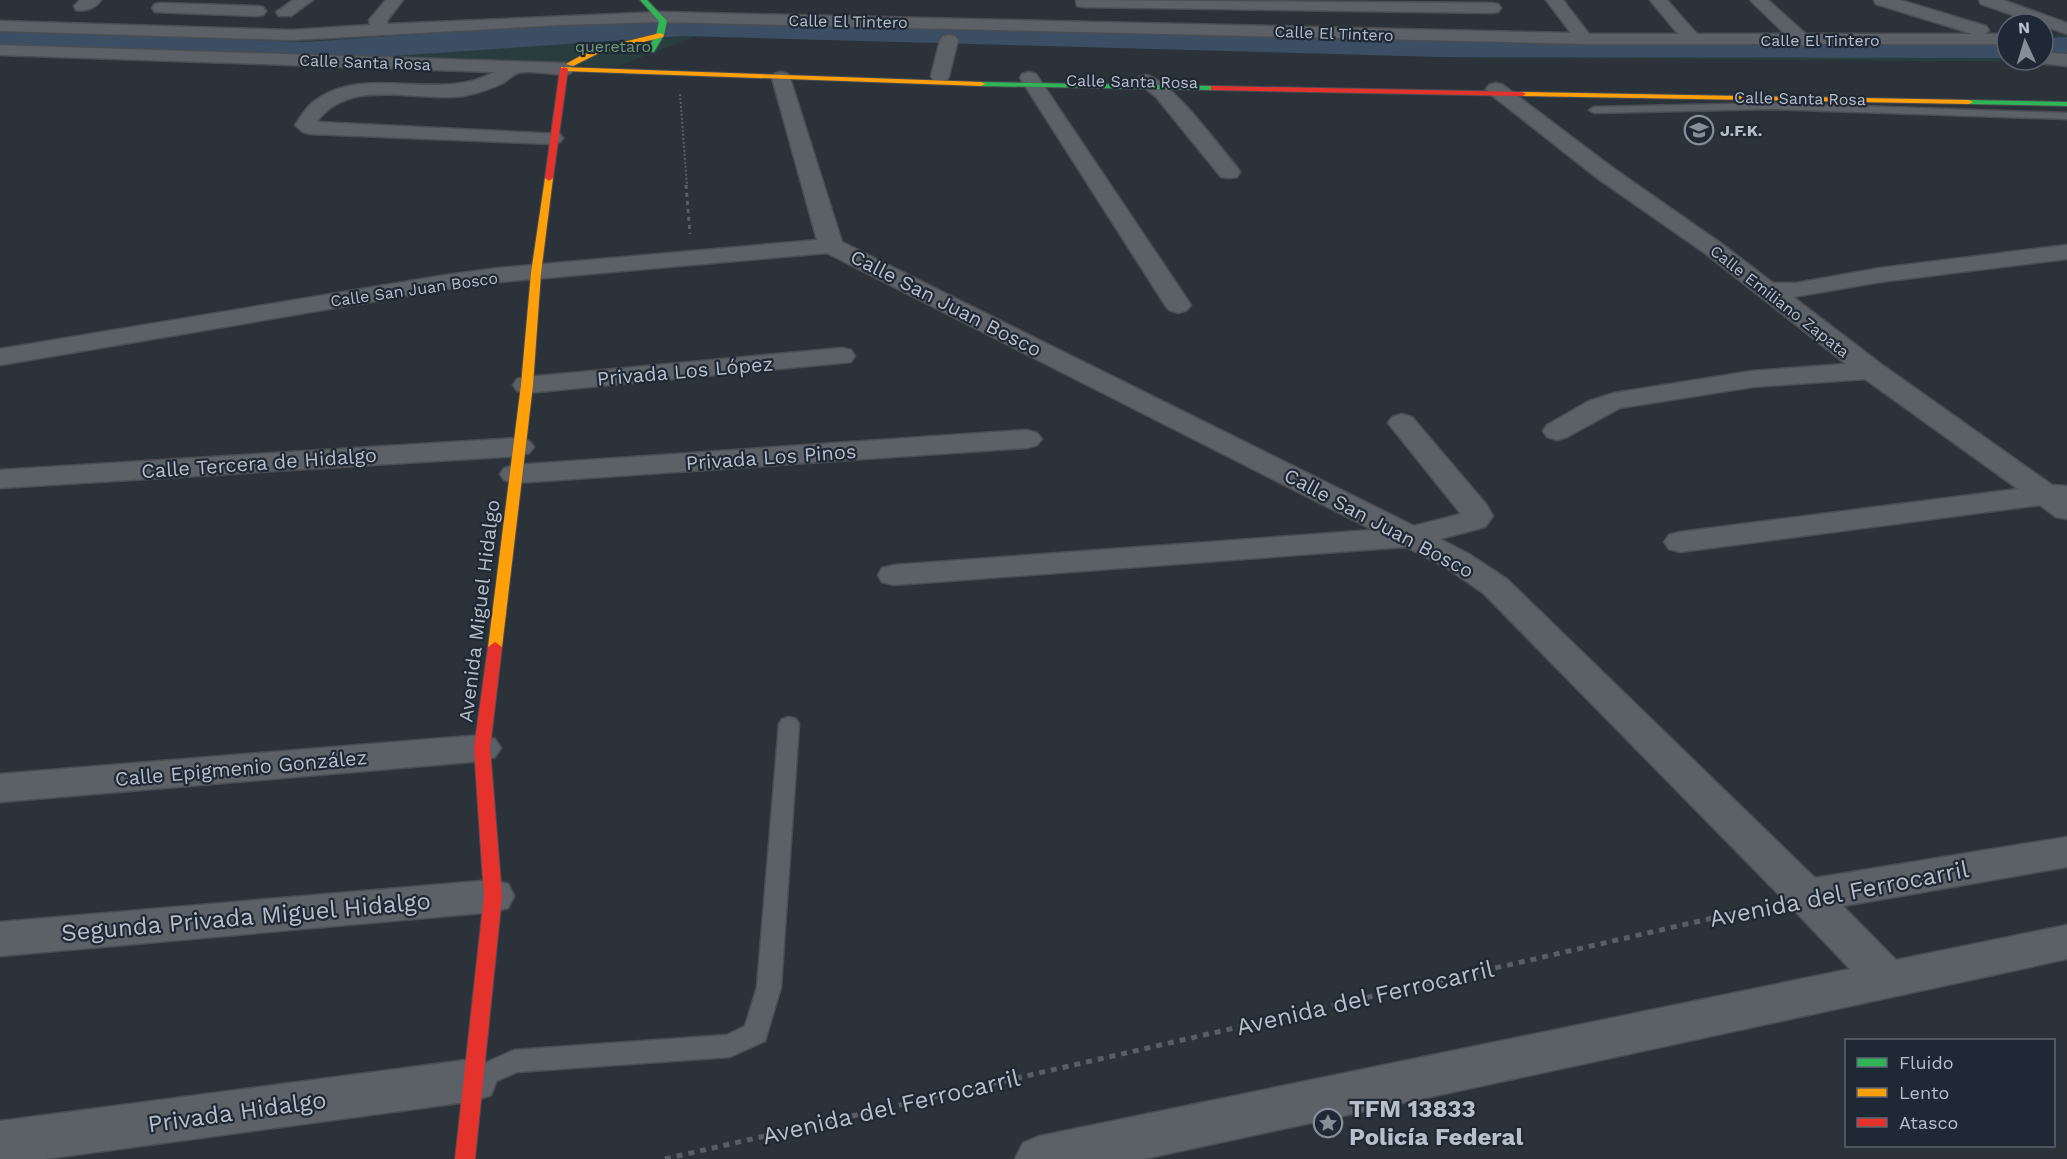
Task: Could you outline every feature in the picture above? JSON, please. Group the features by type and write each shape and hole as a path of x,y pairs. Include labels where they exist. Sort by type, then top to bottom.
{"street":[{"path":"285,12 305,0"},
{"path":"380,30 378,20 395,0"},
{"path":"643,0 661,26"},
{"path":"1554,0 1584,39"},
{"path":"1658,0 1693,40"},
{"path":"1758,0 1804,41"},
{"path":"1882,0 1995,35"},
{"path":"1994,0 2067,29"},
{"path":"1082,26 1083,1 1492,8"},
{"path":"161,8 193,4 319,14"},
{"path":"1408,7 1419,36"},
{"name":"Calle El Tintero","path":"0,26 292,35 562,20 661,26 1082,26 1584,39 1804,41 1995,39"},
{"path":"1962,24 1995,29"},
{"path":"564,69 572,62 594,52 661,26"},
{"path":"636,71 661,26"},
{"path":"940,76 949,40"},
{"name":"Calle Santa Rosa","path":"0,50 678,72 781,78 940,76 1032,82"},
{"path":"516,67 500,78 464,90 368,90 343,94 316,106 305,125 320,128 553,138"},
{"name":"Avenida Miguel Hidalgo","path":"465,1159 492,896 482,748 527,385 536,273 564,69"},
{"name":"Calle Santa Rosa","path":"730,74 802,72 1032,82 2067,104"},
{"name":"Calle San Juan Bosco","path":"781,78 831,246"},
{"path":"1032,82 1178,305"},
{"path":"1150,84 1163,93 1229,172"},
{"name":"Calle Emiliano Zapata","path":"1500,91 1605,173 1714,249 1871,370 2061,499"},
{"name":"Calle San Juan Bosco","path":"0,357 434,284 831,246 1411,537 1458,561 1495,585 1807,896 1886,979"},
{"path":"1765,290 1796,290 1880,275 2067,252"},
{"path":"1796,290 1810,325"},
{"name":"Privada Los López","path":"527,385 842,356"},
{"path":"1557,430 1599,406 1614,401 1752,379 1871,370"},
{"path":"894,575 1411,537 1474,520 1477,516 1402,423"},
{"name":"Privada Los Pinos","path":"517,460 1028,439"},
{"name":"Calle Tercera de Hidalgo","path":"0,479 517,460"},
{"path":"1680,542 2061,499"},
{"name":"Calle Epigmenio González","path":"0,788 482,748"},
{"name":"Avenida del Ferrocarril","path":"1807,896 2067,852"},
{"name":"Segunda Privada Miguel Hidalgo","path":"0,939 492,896"},
{"path":"1040,1159 2067,942"},
{"name":"Privada Hidalgo","path":"0,1143 474,1080"}],"lane":[{"path":"1594,110 1770,106 2067,116"},
{"path":"474,1080 514,1061 730,1046 756,1033 769,987 789,724"}],"path":[{"path":"678,72 692,258"},
{"name":"Avenida del Ferrocarril","path":"666,1159 1807,896"}],"green space":[{"name":"queretaro","path":"723,18 1220,30 1995,39 1995,62 1470,58 975,34 696,36 616,67 0,50 0,27 327,39 663,21 637,48"},
{"name":"queretaro","path":"2067,34 2067,62 2055,62 2055,35"}],"waterway":[{"path":"0,42 307,52 683,26 1439,47 1995,48"},
{"path":"2055,48 2067,47"}],"traffic: fast":[{"path":"643,0 663,21 660,35 651,50"},
{"path":"981,84 1214,88"},
{"path":"1969,102 2067,104"}],"traffic: slow":[{"path":"570,64 594,52 660,35"},
{"path":"564,69 981,84"},
{"path":"1522,94 1969,102"},
{"path":"495,647 527,385 536,273 549,178"}],"traffic: jam":[{"path":"549,178 564,69"},
{"path":"1214,88 1522,94"},
{"path":"465,1159 493,896 482,748 495,647"}],"place":[{"name":"J.F.K.","path":"1699,130"},
{"name":"TFM 13833 Policía Federal","path":"1328,1123"}]}
